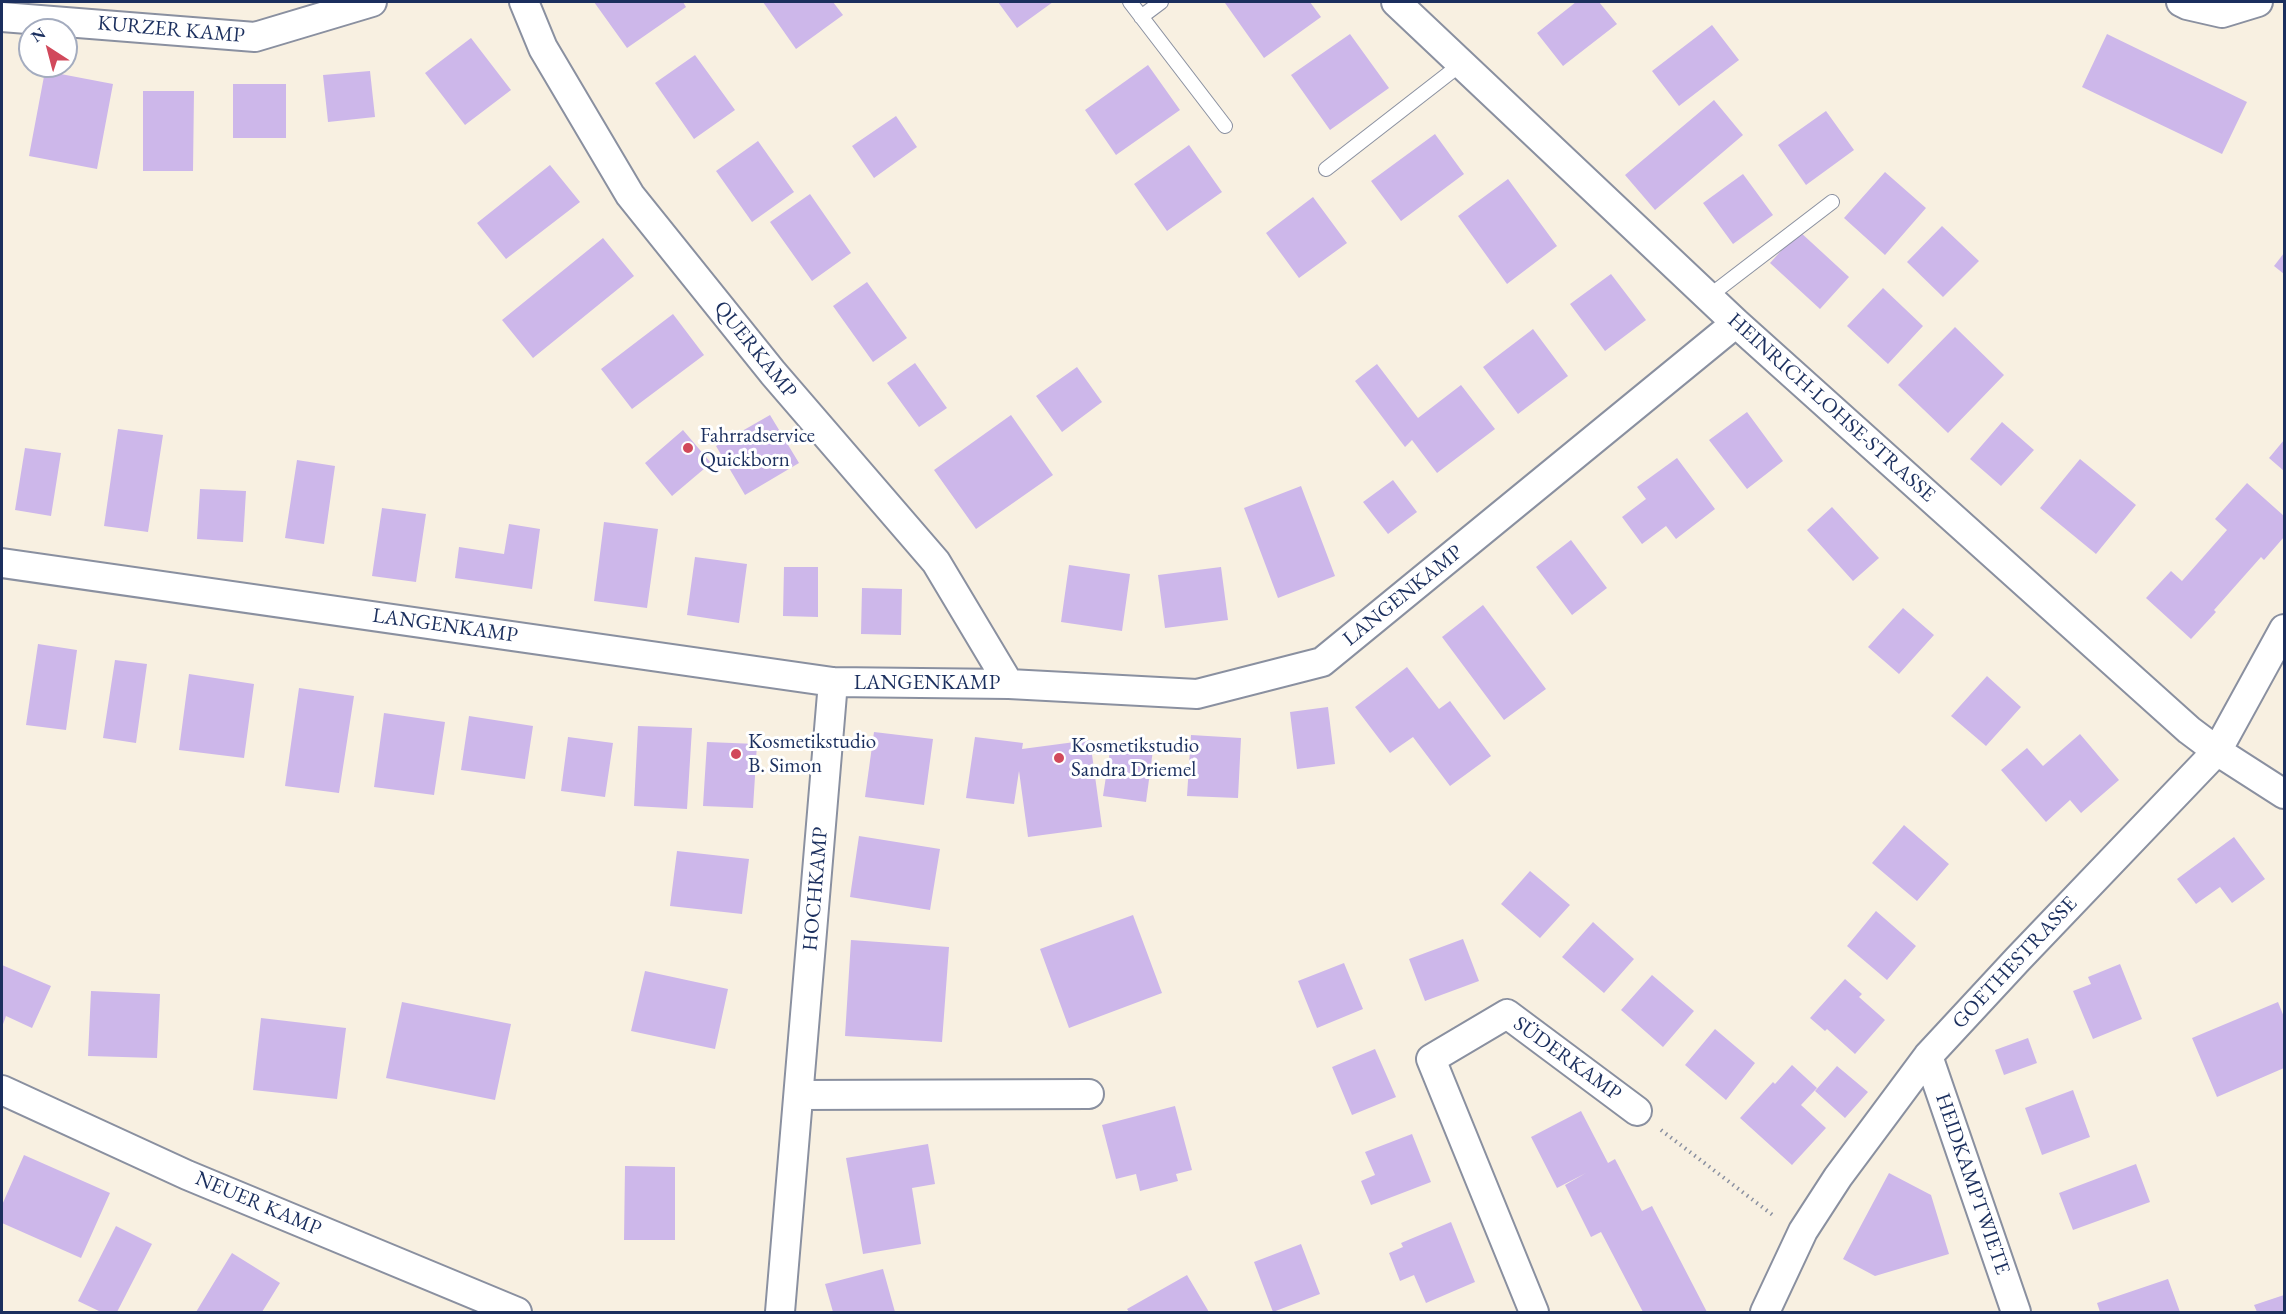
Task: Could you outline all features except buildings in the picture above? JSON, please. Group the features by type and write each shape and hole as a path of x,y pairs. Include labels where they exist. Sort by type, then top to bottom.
{"street":[{"name":"KURZER KAMP","path":"2,17 255,37 372,2"},
{"name":"QUERKAMP","path":"524,2 543,48 630,195 773,373 936,562 1009,684"},
{"name":"HEINRICH-LOHSE-STRASSE","path":"1396,2 1736,323 2189,730 2284,794"},
{"path":"2181,2 2222,13 2258,2"},
{"name":"LANGENKAMP","path":"2,562 833,682 1009,684 1197,694 1322,662 1736,323"},
{"name":"GOETHESTRASSE","path":"1766,1312 1803,1231 1838,1177 1928,1056 2217,751 2284,629"},
{"name":"HOCHKAMP","path":"780,1312 833,682"},
{"name":"SÜDERKAMP","path":"1534,1312 1431,1059 1507,1014 1637,1111"},
{"name":"HEIDKAMPTWIETE","path":"1928,1056 2016,1312"},
{"name":"NEUER KAMP","path":"2,1090 188,1175 517,1312"},
{"path":"799,1095 1089,1094"}],"lane":[{"path":"1130,2 1225,126"},
{"path":"1141,17 1161,2"},
{"path":"1326,169 1461,64"},
{"path":"1708,297 1832,202"}],"path":[{"name":"SÜDERKAMP","path":"1637,1111 1767,1212 1803,1231"}],"place":[{"name":"Fahrradservice Quickborn","path":"688,448"},
{"name":"Kosmetikstudio B. Simon","path":"736,754"},
{"name":"Kosmetikstudio Sandra Driemel","path":"1059,758"}]}
